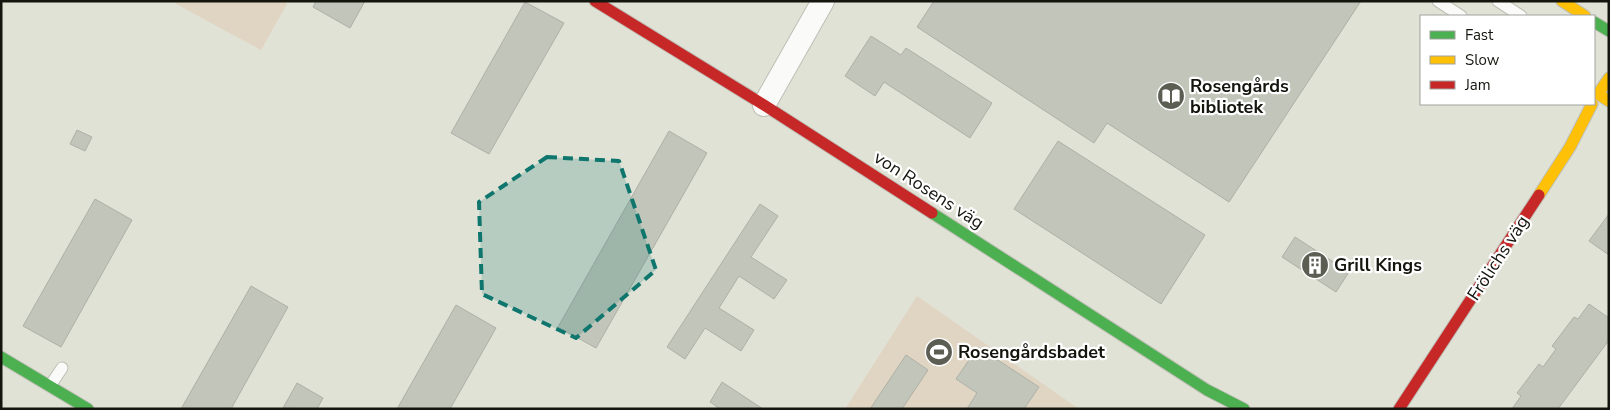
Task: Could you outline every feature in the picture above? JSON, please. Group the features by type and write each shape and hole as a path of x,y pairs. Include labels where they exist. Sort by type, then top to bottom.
{"street":[{"name":"von Rosens väg","path":"595,1 764,105 1207,390 1244,409"},
{"path":"764,105 823,1"},
{"path":"1562,1 1583,15"},
{"path":"1595,23 1609,32"},
{"name":"Frölichs väg","path":"1399,409 1570,147 1595,105"},
{"path":"1,357 88,409"}],"lane":[{"path":"1438,1 1459,15"},
{"path":"1498,1 1520,15"},
{"path":"50,386 62,368"}],"highlighted area":[{"path":"547,157 619,161 656,270 576,338 482,294 479,202"}],"shaded area":[{"path":"177,1 283,1 287,4 261,50 176,4"},
{"name":"Rosengårdsbadet","path":"917,296 1079,409 845,409"}],"building":[{"path":"316,1 365,1 350,28 313,7"},
{"path":"934,1 1361,1 1229,202 1107,123 1094,143 917,27"},
{"path":"525,2 564,23 489,154 451,133"},
{"path":"871,36 901,55 906,48 992,103 970,138 884,82 875,96 845,76"},
{"path":"77,130 92,137 85,151 70,144"},
{"path":"669,131 707,153 596,348 558,327"},
{"path":"1058,141 1205,235 1161,304 1014,209"},
{"path":"95,199 132,220 61,347 23,326"},
{"path":"760,204 778,216 751,257 787,280 774,299 739,276 719,308 754,330 741,351 705,328 685,359 667,347"},
{"path":"1609,214 1609,255 1589,241"},
{"name":"Grill Kings","path":"1295,237 1349,272 1336,292 1282,257"},
{"path":"251,286 288,307 231,409 181,409"},
{"path":"1589,304 1609,318 1609,340 1558,409 1512,409 1521,396 1517,393 1539,364 1543,367 1556,349 1552,346 1574,317 1578,319"},
{"path":"456,305 496,328 450,409 397,409"},
{"path":"978,347 1039,387 1024,409 967,409 977,393 956,379"},
{"path":"906,355 928,370 902,409 870,409"},
{"path":"722,382 763,409 720,409 710,402"},
{"path":"297,383 323,398 317,409 283,408"}],"traffic: fast":[{"path":"1595,23 1609,31"},
{"path":"932,213 1207,390 1244,409"},
{"path":"1,357 88,409"}],"traffic: slow":[{"path":"1562,1 1583,15"},
{"path":"1609,78 1598,94 1609,101"},
{"path":"1539,195 1570,147 1591,105"}],"traffic: jam":[{"path":"595,1 764,105 932,213"},
{"path":"1399,409 1539,195"}],"place":[{"name":"Rosengårds bibliotek","path":"1171,96"},
{"name":"Grill Kings","path":"1315,265"},
{"name":"Rosengårdsbadet","path":"939,352"}]}
